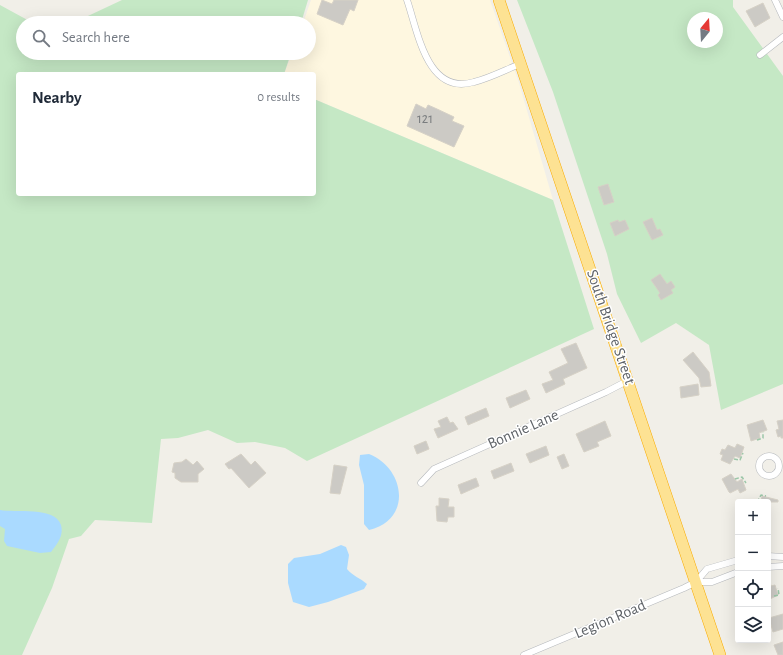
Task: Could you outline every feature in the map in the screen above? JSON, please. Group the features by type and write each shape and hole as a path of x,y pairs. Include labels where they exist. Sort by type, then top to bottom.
{"highway":[{"name":"South Bridge Street","path":"499,0 629,380 720,655"}],"street":[{"path":"407,0 428,59 434,71 445,80 458,84 474,82 520,64"},
{"path":"775,0 783,17"},
{"path":"760,55 783,37"},
{"name":"Bonnie Lane","path":"421,483 434,469 606,392 629,380"},
{"path":"771,556 783,557"},
{"path":"696,582 707,569 735,561"},
{"path":"771,567 783,566"},
{"path":"696,582 712,582 735,573"},
{"name":"Legion Road","path":"524,655 696,582"}],"path":[{"path":"757,440 763,438 763,432"},
{"path":"734,459 740,460 742,453"},
{"path":"735,479 742,477 746,483"},
{"path":"758,499 760,494 766,496"},
{"path":"774,596 779,595 778,588"}],"shaded area":[{"path":"311,0 490,0 519,83 553,200 316,100 316,72 285,72 289,60 316,60 316,16 305,16"}],"green space":[{"path":"122,0 308,0 303,16 88,16"},
{"path":"517,0 733,0 733,7 783,76 783,384 721,410 709,345 676,323 641,343 617,294 607,254 553,92"},
{"path":"0,5 20,16 16,16 16,60 289,60 285,72 16,72 16,196 316,196 316,100 553,200 594,329 307,461 285,448 255,442 237,443 208,430 178,438 161,439 152,523 95,520 81,536 69,539 52,588 22,655 0,655"}],"water":[{"path":"369,454 381,461 391,471 397,482 399,494 398,506 392,516 383,524 369,530 364,524 364,485 359,465 360,455"},
{"path":"0,510 34,512 51,515 57,519 62,529 62,533 56,546 51,552 40,553 7,546 4,541 5,529 0,526"},
{"path":"341,545 346,547 349,555 347,569 367,584 364,589 309,607 293,602 288,583 288,564 294,558 320,554"}],"building":[{"path":"322,0 332,4 334,0 358,0 354,11 350,9 343,25 317,14"},
{"path":"763,3 770,18 755,27 746,11"},
{"path":"416,104 426,109 428,105 437,109 454,117 452,121 464,126 454,147 407,126"},
{"path":"608,184 614,202 604,205 598,187"},
{"path":"652,218 657,230 660,229 663,235 652,240 643,222"},
{"path":"618,220 619,222 625,220 629,229 615,236 610,223"},
{"path":"660,274 667,284 671,281 675,287 671,290 673,293 661,300 658,295 660,293 651,280"},
{"path":"576,343 587,368 563,379 565,384 546,393 542,384 553,380 549,372 568,363 561,349"},
{"path":"693,352 709,372 711,386 701,387 699,378 683,360"},
{"path":"698,384 699,395 681,398 680,387"},
{"path":"526,390 530,399 510,408 506,398"},
{"path":"486,408 489,416 468,425 465,417"},
{"path":"447,417 450,423 453,422 458,429 438,438 434,429 441,427 438,421"},
{"path":"763,420 767,430 759,433 760,438 751,441 747,425"},
{"path":"783,420 783,438 781,438 781,436 778,437 776,430 779,429 777,421"},
{"path":"605,421 611,436 597,442 599,446 584,452 576,434"},
{"path":"426,441 429,449 417,454 414,446"},
{"path":"737,444 744,447 740,458 735,456 730,464 721,460 723,455 720,454 722,449 725,450 728,445 735,448"},
{"path":"546,446 549,455 530,463 526,454"},
{"path":"241,454 251,465 255,461 266,473 249,488 231,468 229,469 225,464"},
{"path":"564,454 569,466 562,469 557,457"},
{"path":"186,459 193,465 197,461 204,469 198,474 198,482 181,482 175,478 175,473 172,472 174,463 182,462"},
{"path":"511,463 514,471 494,479 491,471"},
{"path":"334,465 347,467 340,494 330,493"},
{"path":"731,474 737,482 742,479 746,490 740,493 738,489 730,493 729,492 722,479"},
{"path":"476,478 479,486 461,494 458,485"},
{"path":"762,496 778,500 778,502 771,502 771,499 762,499"},
{"path":"439,498 449,499 448,507 454,507 454,517 448,517 447,522 437,521 436,506 439,506"},
{"path":"775,585 778,595 771,598 771,586"},
{"path":"783,614 783,629 773,632 771,617"},
{"path":"783,642 783,655 778,655 774,645"}]}
